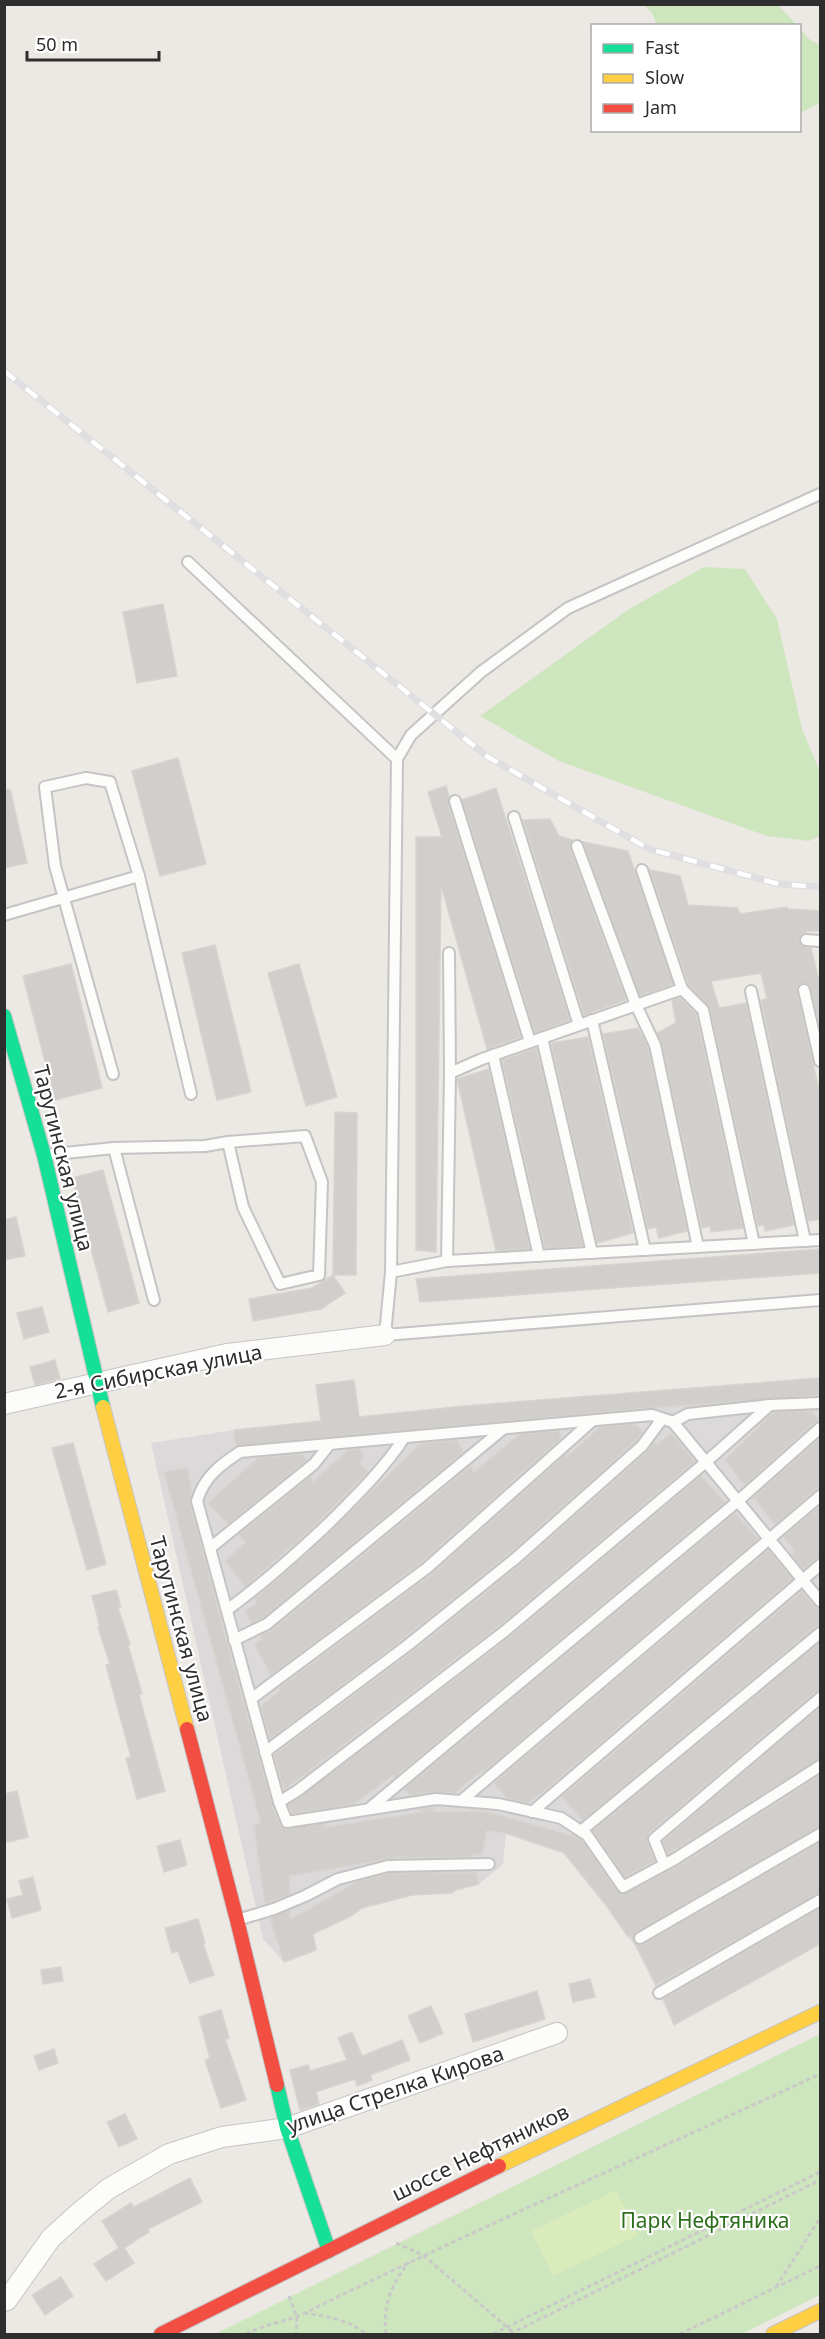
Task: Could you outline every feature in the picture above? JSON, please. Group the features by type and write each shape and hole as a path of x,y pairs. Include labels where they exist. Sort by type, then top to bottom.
{"street":[{"name":"Тарутинская улица","path":"4,1016 44,1155 96,1382 237,1920 287,2128 329,2251"},
{"name":"2-я Сибирская улица","path":"4,1404 227,1354 385,1335"},
{"name":"шоссе Нефтяников","path":"161,2334 615,2109 820,2012"},
{"name":"улица Стрелка Кирова","path":"4,2301 24,2278 51,2238 108,2189 169,2154 222,2137 287,2128 557,2033"},
{"path":"773,2334 819,2316"}],"lane":[{"path":"820,494 568,609 482,672 411,735 397,759 391,1272 385,1335 820,1300"},
{"path":"188,562 397,759"},
{"path":"113,1074 66,897 55,866 45,788 86,778 110,782 139,876 191,1094"},
{"path":"455,801 530,1042"},
{"path":"514,817 579,1025"},
{"path":"577,846 636,1005 655,1045 698,1247"},
{"path":"642,870 682,989 704,1010 754,1244"},
{"path":"4,915 139,876"},
{"path":"806,940 820,941"},
{"path":"447,1261 449,953"},
{"path":"450,1073 493,1055 682,989"},
{"path":"804,990 820,1061"},
{"path":"751,991 805,1241"},
{"path":"592,1020 645,1250"},
{"path":"542,1038 592,1253"},
{"path":"493,1055 540,1256"},
{"path":"44,1155 114,1148 205,1146 228,1142 305,1136 322,1182 319,1275 280,1284 243,1207 228,1142"},
{"path":"114,1148 153,1300"},
{"path":"391,1272 447,1261 820,1240"},
{"path":"265,1752 408,1645 516,1558 668,1420 688,1414 770,1405 820,1403"},
{"path":"279,1802 306,1784 496,1638 706,1462 770,1405"},
{"path":"820,1601 706,1462 668,1420 652,1415 240,1452 218,1466 200,1491 197,1501 285,1820 290,1822 436,1799 498,1804 561,1818 581,1831 587,1835 623,1887 664,1864 820,1766"},
{"path":"251,1699 427,1568 593,1421"},
{"path":"369,1809 738,1501 820,1428"},
{"path":"234,1640 267,1624 504,1429"},
{"path":"226,1610 269,1579 354,1498 393,1455 404,1438"},
{"path":"210,1548 314,1464 329,1444"},
{"path":"461,1801 820,1496"},
{"path":"532,1812 820,1565"},
{"path":"581,1831 820,1633"},
{"path":"664,1864 654,1839 820,1698"},
{"path":"640,1938 820,1834"},
{"path":"237,1920 274,1909 338,1879 388,1866 489,1864"},
{"path":"659,1993 820,1900"}],"path":[{"path":"246,2334 304,2313 410,2261 644,2157 820,2074"},
{"path":"493,2334 820,2172"},
{"path":"391,2241 423,2255 513,2334 820,2180"},
{"path":"776,2288 820,2218"},
{"path":"386,2334 386,2306 394,2280 410,2261"},
{"path":"680,2334 820,2266"},
{"path":"304,2313 328,2317 359,2328 366,2334"}],"shaded area":[{"path":"820,1378 820,1944 674,2025 637,1949 606,1905 564,1853 506,1834 503,1864 479,1884 451,1893 412,1895 362,1908 351,1916 313,1934 316,1950 284,1962 263,1939 151,1443 234,1430 464,1406"}],"green space":[{"path":"644,5 778,5 796,24 657,24 652,13"},
{"path":"801,30 809,39 820,45 820,103 801,112"},
{"path":"704,567 745,569 777,619 802,729 820,772 820,836 809,841 767,836 559,761 480,716 629,609"},
{"name":"Парк Нефтяника","path":"820,2034 820,2295 742,2334 215,2334"},
{"path":"616,2190 638,2235 553,2276 531,2231"}],"building":[{"path":"163,604 177,676 137,683 123,612"},
{"path":"178,758 206,864 160,876 132,771"},
{"path":"446,786 449,796 448,803 521,1037 487,1049 441,885 436,1252 416,1250 416,837 442,837 428,792"},
{"path":"496,788 570,1020 535,1033 462,800"},
{"path":"10,789 27,863 4,868 4,790"},
{"path":"550,819 559,836 573,840 570,849 626,1000 584,1015 523,820"},
{"path":"583,842 628,851 673,984 640,996"},
{"path":"650,870 680,876 688,905 738,908 740,914 787,907 788,909 820,911 820,931 807,931 800,935 799,940 802,946 811,948 818,977 820,976 820,1029 810,985 802,983 797,987 797,991 820,1095 820,1219 808,1221 761,1000 767,999 761,973 711,981 719,1008 746,1003 794,1225 765,1231 764,1225 758,1226 710,1008 689,985"},
{"path":"215,945 251,1092 217,1100 182,953"},
{"path":"71,964 102,1088 55,1100 23,976"},
{"path":"299,964 337,1097 306,1106 268,973"},
{"path":"680,998 696,1014 743,1228 711,1232 710,1226 702,1228 662,1043 657,1033 676,1023 672,1000"},
{"path":"638,1028 648,1047 687,1231 659,1238 656,1227 648,1229 603,1034"},
{"path":"588,1037 633,1233 597,1243 551,1043"},
{"path":"537,1048 583,1246 545,1248 502,1060"},
{"path":"489,1069 530,1249 496,1251 457,1079"},
{"path":"335,1112 357,1113 356,1275 333,1275"},
{"path":"103,1170 139,1303 108,1312 72,1178"},
{"path":"16,1217 25,1256 4,1260 4,1220"},
{"path":"820,1249 820,1273 420,1302 416,1279"},
{"path":"333,1275 345,1293 321,1309 253,1321 249,1299 312,1288"},
{"path":"42,1307 49,1332 24,1339 17,1313"},
{"path":"55,1360 60,1379 35,1385 30,1367"},
{"path":"820,1378 820,1395 236,1446 234,1430 321,1421 316,1385 354,1380 359,1417 464,1406"},
{"path":"811,1411 820,1421 815,1422 744,1485 725,1460 774,1412"},
{"path":"635,1424 643,1432 636,1441 511,1552 403,1639 270,1739 261,1706 280,1691 279,1688 432,1574 566,1454 567,1457 600,1427"},
{"path":"559,1431 561,1438 422,1562 271,1675 255,1645 262,1639 260,1636 272,1630 471,1466 474,1472 520,1434"},
{"path":"671,1433 695,1461 500,1625 284,1790 274,1755 413,1651 521,1564 647,1452 654,1442 657,1445"},
{"path":"820,1438 820,1489 815,1490 775,1525 754,1497"},
{"path":"457,1440 463,1452 263,1618 252,1623 245,1611 257,1603 254,1599 321,1541 421,1443"},
{"path":"73,1443 106,1564 87,1570 52,1448"},
{"path":"360,1449 364,1457 359,1463 368,1472 310,1530 245,1587 225,1561 246,1542 238,1535 311,1476 313,1482 348,1450"},
{"path":"304,1454 306,1461 228,1524 208,1503 258,1458"},
{"path":"187,1468 192,1492 190,1503 227,1643 272,1804 280,1825 284,1829 328,1823 322,1828 424,1812 421,1809 436,1807 430,1812 487,1812 582,1840 617,1891 623,1894 679,1866 820,1775 820,1827 636,1932 633,1935 633,1941 564,1853 506,1833 487,1830 482,1855 402,1858 406,1856 289,1876 290,1894 265,1904 254,1826 261,1823 164,1472"},
{"path":"701,1476 725,1502 395,1777 393,1775 354,1804 292,1814 288,1805 510,1637"},
{"path":"820,1505 820,1558 815,1559 804,1569 792,1555 796,1552 784,1537"},
{"path":"735,1513 758,1539 484,1772 483,1770 454,1793 435,1792 410,1795 404,1789"},
{"path":"768,1550 792,1579 528,1803 507,1798 494,1783"},
{"path":"116,1590 121,1607 118,1608 130,1644 128,1645 142,1694 139,1695 165,1791 137,1799 126,1758 131,1757 106,1665 110,1664 98,1627 100,1627 92,1596"},
{"path":"802,1591 814,1606 820,1608 820,1626 815,1627 583,1820 562,1797"},
{"path":"820,1642 820,1691 815,1692 649,1833 647,1841 655,1861 625,1877 593,1831"},
{"path":"820,1707 820,1759 668,1854 663,1841"},
{"path":"17,1791 28,1837 4,1843 4,1794"},
{"path":"180,1840 187,1865 164,1872 157,1846"},
{"path":"820,1842 820,1893 656,1985 634,1942 639,1945 644,1944"},
{"path":"476,1872 479,1884 451,1893 412,1895 362,1908 351,1916 313,1934 316,1950 284,1962 270,1918 290,1910 290,1920 358,1881 389,1873"},
{"path":"33,1877 41,1910 12,1918 7,1899 23,1895 19,1881"},
{"path":"820,1908 820,1944 674,2025 664,1999"},
{"path":"198,1919 205,1943 203,1944 214,1975 190,1983 178,1951 172,1953 165,1928"},
{"path":"61,1967 63,1981 43,1984 41,1970"},
{"path":"590,1979 595,1997 573,2002 569,1984"},
{"path":"537,1991 545,2019 473,2042 465,2014"},
{"path":"431,2006 443,2033 420,2043 408,2016"},
{"path":"221,2010 229,2038 225,2039 246,2100 221,2108 205,2060 210,2058 199,2017"},
{"path":"352,2032 362,2056 402,2040 410,2060 370,2075 372,2080 357,2086 355,2079 316,2092 319,2104 300,2110 290,2070 308,2065 310,2071 347,2060 338,2038"},
{"path":"54,2049 58,2063 39,2070 34,2056"},
{"path":"125,2114 137,2139 119,2147 107,2122"},
{"path":"190,2178 202,2202 148,2229 149,2232 124,2248 134,2263 106,2281 94,2264 119,2248 102,2221 131,2203 134,2207"},
{"path":"61,2277 73,2296 45,2315 32,2295"}],"railway":[{"path":"4,371 488,757 649,849 779,884 820,887"}],"traffic: fast":[{"path":"4,1016 44,1155 103,1407"},
{"path":"277,2085 287,2128 329,2251"}],"traffic: slow":[{"path":"103,1407 187,1729"},
{"path":"499,2166 820,2012"},
{"path":"773,2334 820,2311"}],"traffic: jam":[{"path":"187,1729 277,2085"},
{"path":"161,2334 499,2166"}]}
